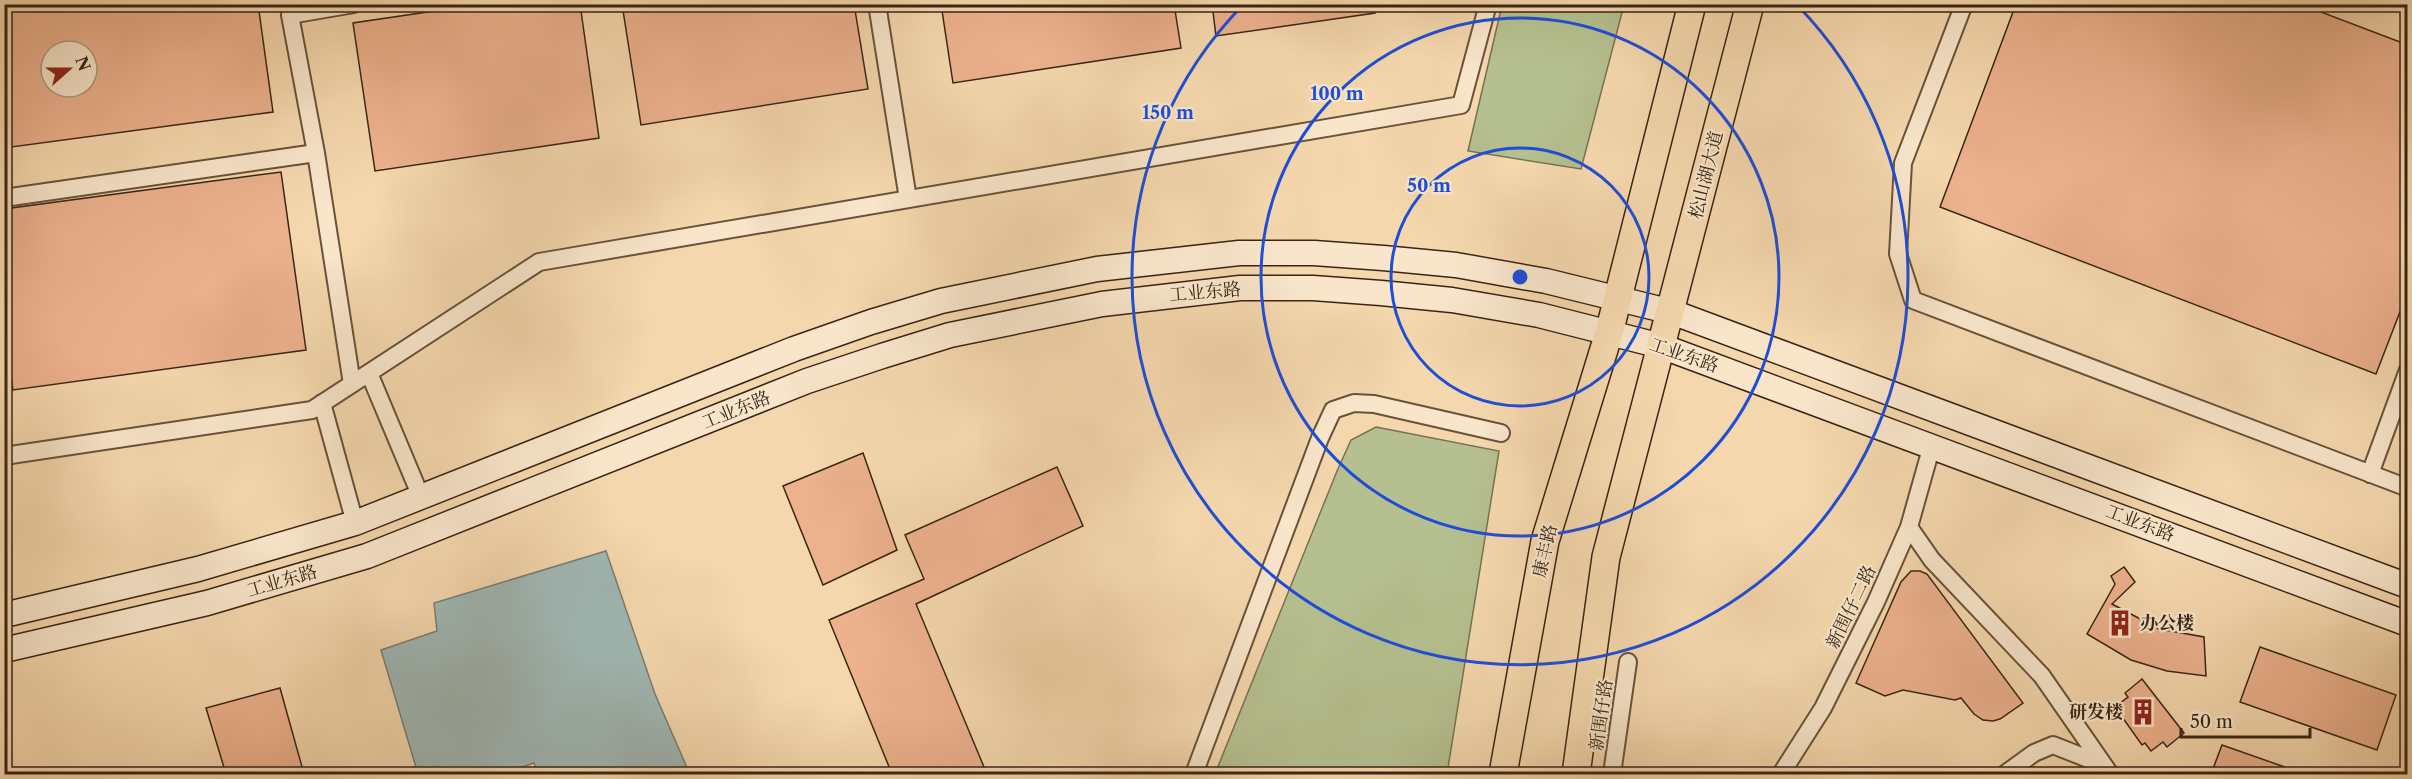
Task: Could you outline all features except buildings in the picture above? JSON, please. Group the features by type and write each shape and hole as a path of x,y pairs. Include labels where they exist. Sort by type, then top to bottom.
{"main road":[{"path":"1609,333 1692,4"},
{"name":"松山湖大道","path":"1661,346 1750,4"},
{"name":"工业东路","path":"4,615 198,569 355,523 794,349 941,301 1097,269 1239,253 1314,253 1456,265 1546,281 1671,312 2408,586"},
{"name":"工业东路","path":"4,650 207,603 367,556 807,381 950,335 1102,304 1240,288 1313,288 1452,300 1539,315 1661,346 2408,624"},
{"name":"康丰路","path":"1503,774 1545,541 1609,333"},
{"path":"1576,774 1606,557 1661,346"}],"street":[{"path":"352,384 316,153 289,10 354,4"},
{"path":"877,4 908,199"},
{"path":"4,456 312,410 539,262 1461,105 1488,4"},
{"path":"1964,4 1902,163 1898,254 1913,300 2408,488"},
{"path":"4,198 316,153"},
{"path":"2370,474 2408,370"},
{"path":"369,373 421,497"},
{"path":"322,403 355,523"},
{"path":"1194,774 1320,438 1333,410 1354,403 1374,404 1501,433"},
{"name":"新围仔二路","path":"1781,774 1823,708 1876,602 1909,526 1932,445"},
{"path":"1909,526 1932,560 2042,676 2105,769"},
{"name":"新围仔路","path":"1612,774 1628,662"},
{"path":"2005,774 2034,753 2053,745 2105,769"}],"green space":[{"path":"1502,5 1624,5 1581,169 1468,151"},
{"path":"1376,427 1499,451 1447,774 1215,774 1351,440"}],"water":[{"path":"606,551 655,694 688,770 677,774 538,774 534,763 501,774 418,774 381,650 437,631 434,603"}],"place":[{"name":"办公楼","path":"2120,623"},
{"name":"研发楼","path":"2143,712"}]}
